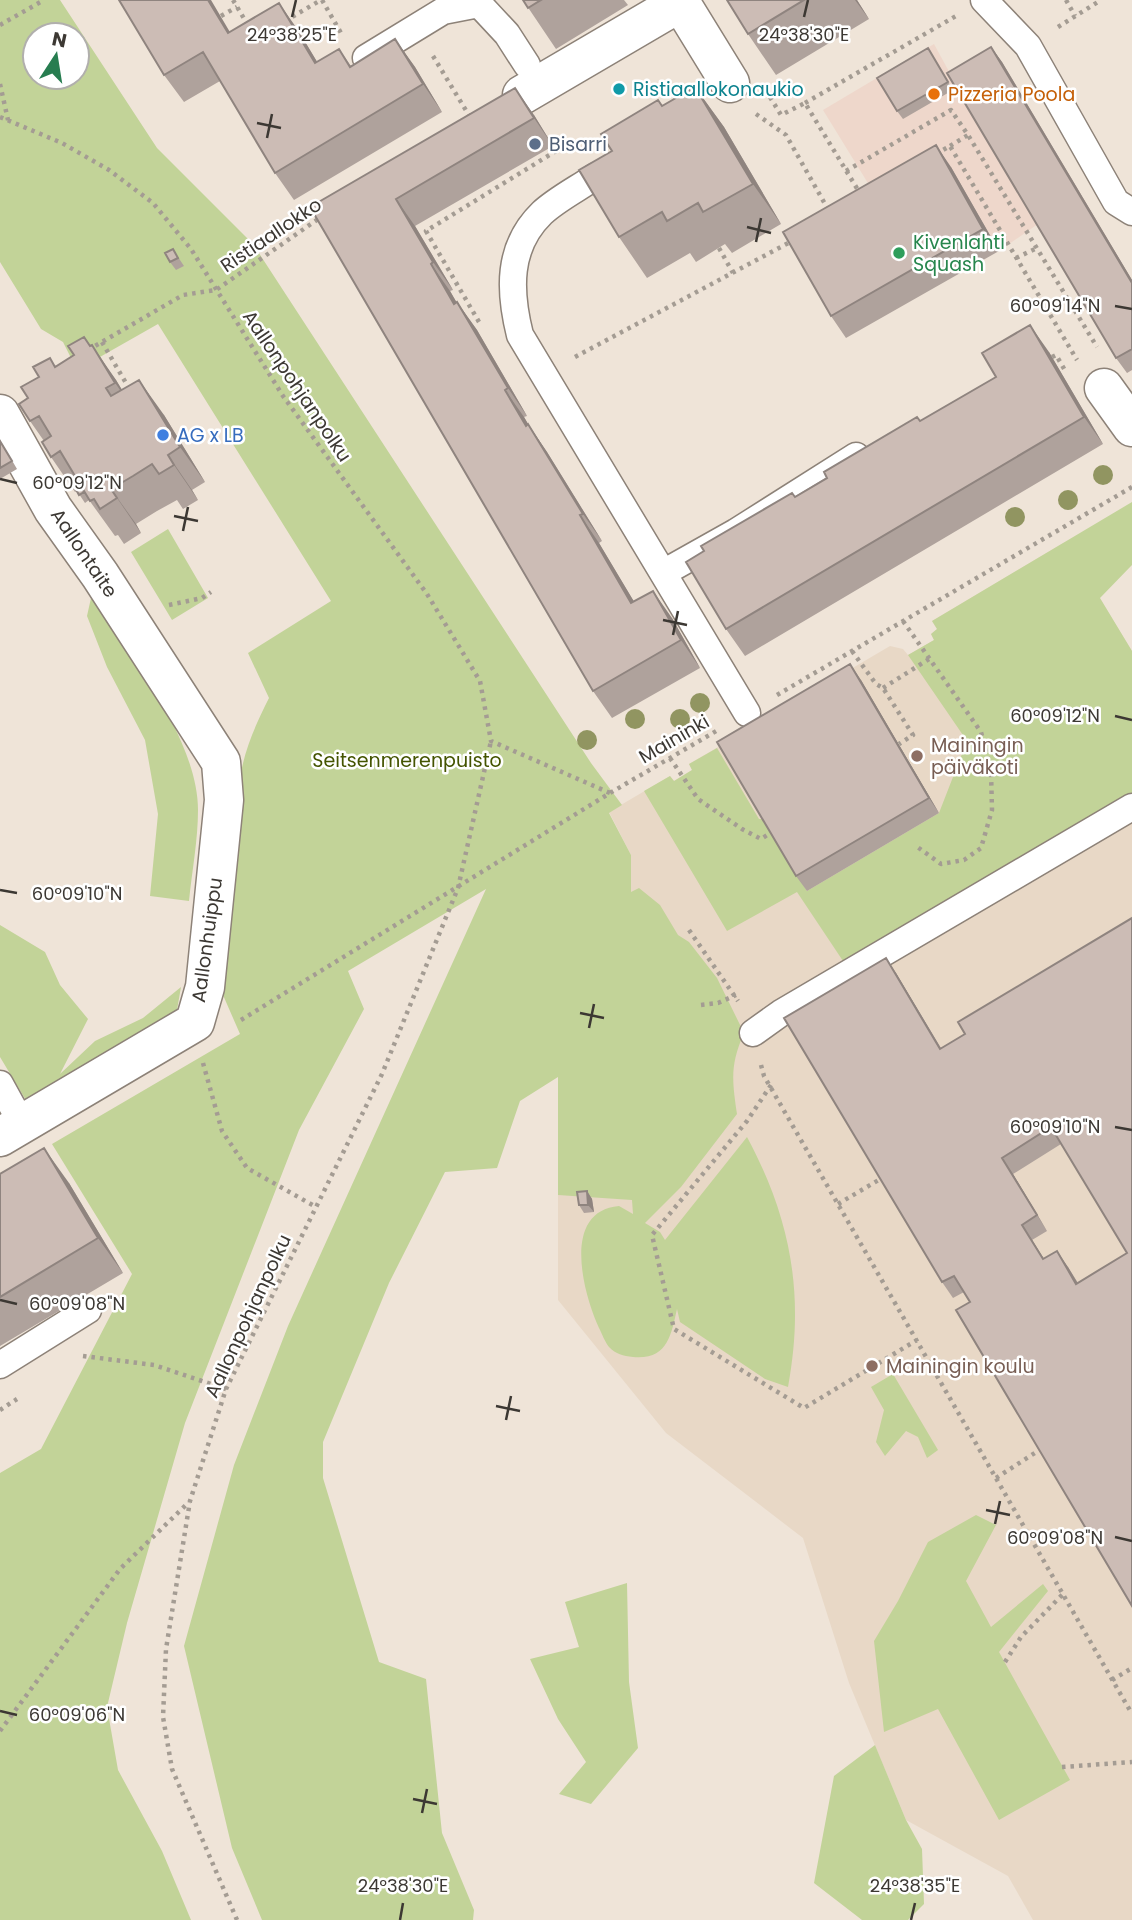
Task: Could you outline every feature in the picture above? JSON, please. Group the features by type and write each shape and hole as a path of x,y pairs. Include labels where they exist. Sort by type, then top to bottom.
{"street":[{"path":"524,80 679,2 738,96"},
{"path":"1104,388 1132,427"},
{"name":"Aallontaite","path":"0,414 53,509 100,575 149,654"},
{"name":"Aallonhuippu","path":"11,1130 194,1022 205,987 224,800 221,762 149,654"}],"lane":[{"path":"984,0 1028,46 1116,202 1132,212"},
{"path":"359,63 443,11 479,4 507,34 524,80"},
{"path":"596,176 543,212 522,239 513,271 514,308 520,335 747,713"},
{"path":"663,573 736,532 874,447"},
{"path":"752,1033 781,1013 1132,807"},
{"path":"0,1084 11,1130"},
{"path":"0,1365 88,1310"}],"path":[{"path":"0,25 44,0"},
{"path":"233,0 256,38"},
{"path":"277,25 321,0"},
{"path":"1066,0 1075,16 1101,0"},
{"path":"221,16 237,7"},
{"path":"770,121 937,27"},
{"path":"431,52 474,124 524,80"},
{"path":"0,84 8,120"},
{"path":"767,92 782,115"},
{"path":"738,96 786,135 832,217"},
{"path":"805,103 864,198 853,204"},
{"path":"846,171 951,110 1105,360 1104,388"},
{"name":"Aallonpohjanpolku","path":"0,117 62,143 109,170 153,203 191,249 283,396 427,594 480,681 491,741 458,888 382,1074 226,1389 190,1501 166,1649 163,1717 172,1769 237,1920"},
{"path":"934,156 968,135"},
{"path":"950,146 1077,361"},
{"path":"470,307 426,231 556,151"},
{"name":"Ristiaallokko","path":"216,290 321,217"},
{"path":"543,374 802,235"},
{"path":"427,245 432,241"},
{"path":"719,248 733,273"},
{"path":"1016,258 1037,248"},
{"path":"80,355 183,295 216,290"},
{"path":"102,342 134,397"},
{"name":"Maininki","path":"234,1024 610,793 1132,487"},
{"path":"202,598 211,592"},
{"path":"903,621 981,732 991,771 992,810 981,848 964,860 941,864 916,846"},
{"path":"852,651 876,684 883,688 913,735 899,744"},
{"path":"883,688 929,659"},
{"path":"491,741 610,793"},
{"path":"670,758 698,799 742,830 761,839 772,832"},
{"path":"689,930 736,995 752,1033 764,1076 1132,1714"},
{"path":"701,1005 719,1003 736,995"},
{"path":"201,1058 222,1130 247,1168 316,1207"},
{"path":"771,1085 747,1121 652,1235 674,1329 804,1408 917,1340"},
{"path":"838,1204 882,1178"},
{"path":"88,1356 154,1365 226,1389"},
{"path":"996,1478 1041,1449"},
{"path":"0,1731 120,1569 190,1501"},
{"path":"1004,1662 1021,1637 1063,1594"},
{"path":"1112,1680 1132,1668"},
{"path":"1062,1767 1132,1762"}],"shaded area":[{"path":"934,44 958,88 1002,62 1132,280 1132,370 1127,373 1038,224 999,251 882,206 823,110"},
{"name":"Mainingin koulu","path":"1065,542 1132,651 1132,1920 1033,1920 1008,1876 906,1820 849,1683 803,1538 666,1433 558,1300 558,1044 631,855 609,812 670,776 674,781 692,770 689,764 890,646 903,649 908,655 934,640 931,634 937,629 932,621"}],"green space":[{"name":"Seitsenmerenpuisto","path":"0,0 60,0 74,21 21,21 21,91 91,91 91,47 157,148 253,244 591,763 622,805 609,813 631,855 631,892 639,888 660,905 678,935 689,942 717,978 744,1033 736,1054 733,1073 737,1114 681,1187 645,1223 660,1232 665,1240 747,1137 774,1198 790,1258 795,1321 788,1387 765,1379 680,1322 677,1309 666,1344 654,1354 629,1357 609,1347 587,1295 581,1256 583,1238 589,1222 601,1211 619,1206 633,1214 632,1200 558,1195 558,1077 520,1101 497,1168 445,1172 389,1283 323,1442 323,1478 379,1662 426,1679 442,1833 474,1910 473,1920 262,1920 232,1848 184,1646 234,1465 288,1326 486,889 348,971 364,1009 299,1130 185,1423 127,1623 107,1707 118,1770 162,1851 191,1920 0,1920 0,1473 41,1449 132,1274 52,1144 240,1034 223,995 237,797 248,746 269,698 248,653 331,601 158,324 77,370 63,342 41,329 0,262"},
{"name":"Mainingin päiväkoti","path":"1132,502 1132,565 1100,598 1132,651 1132,794 845,964 797,892 727,931 644,791 670,776 674,781 692,770 689,764 717,748 759,819 764,819 807,891 939,813 967,741 908,655 934,640 931,634 937,629 932,621"},
{"path":"168,529 208,598 172,620 131,552"},
{"path":"91,598 106,611 149,681 164,706 188,759 198,810 189,901 150,896 158,814 145,740 107,667 87,616"},
{"path":"0,925 45,952 60,985 88,1019 60,1074 95,1041 143,1018 181,987 177,1010 27,1102 0,1057"},
{"path":"893,1374 938,1450 927,1458 918,1437 906,1431 885,1456 876,1442 884,1410 871,1387"},
{"path":"976,1515 996,1525 966,1581 991,1627 1043,1584 1048,1591 999,1652 1070,1780 999,1820 938,1709 884,1732 874,1641 928,1542"},
{"path":"627,1583 629,1682 638,1748 591,1804 559,1794 586,1762 558,1719 530,1659 579,1647 565,1602"},
{"path":"875,1745 906,1820 922,1849 924,1904 908,1920 862,1920 814,1883 834,1776"}],"building":[{"path":"119,0 208,0 228,33 279,3 315,63 339,49 350,67 395,39 423,84 275,173 203,52 164,75"},
{"path":"523,0 541,0 528,8"},
{"path":"727,0 804,0 748,34"},
{"path":"991,47 1132,283 1132,349 1116,358 947,73"},
{"path":"928,48 948,82 897,111 877,78"},
{"path":"695,87 753,184 703,212 698,203 667,221 662,212 619,237 579,170 612,151 601,134 658,100 662,106"},
{"path":"515,88 534,118 396,199 454,304 457,302 508,388 505,390 526,426 528,424 583,514 580,515 631,603 653,591 681,640 593,691 310,207"},
{"name":"Kivenlahti Squash","path":"936,145 983,229 831,316 783,232"},
{"path":"173,249 178,258 170,262 165,253"},
{"path":"1030,325 1084,417 726,629 686,562 704,551 701,546 792,493 795,497 827,478 824,472 917,417 920,421 996,377 982,353"},
{"path":"84,337 90,346 92,345 115,383 106,388 111,396 139,380 180,447 168,455 174,465 159,474 152,464 111,489 117,498 100,509 94,499 90,501 60,451 51,457 42,442 51,436 39,416 30,421 19,404 28,398 21,387 39,377 33,367 50,358 55,367 74,355 68,346"},
{"path":"0,441 12,461 0,468"},
{"path":"77,480 84,492 79,495 72,482"},
{"path":"850,664 929,798 796,876 717,742"},
{"path":"1132,918 1132,1606 956,1310 970,1302 954,1276 942,1282 784,1018 886,958 940,1049 965,1034 958,1022","holes":["1051,1127 1127,1253 1076,1284 1057,1251 1043,1259 1022,1225 1037,1215 1002,1158"]},
{"path":"44,1148 98,1238 0,1297 0,1174"},
{"path":"587,1191 588,1205 579,1205 577,1192"}],"place":[{"name":"Ristiaallokonaukio","path":"619,89"},
{"name":"Pizzeria Poola","path":"934,94"},
{"name":"Bisarri","path":"535,144"},
{"name":"Kivenlahti Squash","path":"899,253"},
{"name":"AG x LB","path":"163,435"},
{"name":"Mainingin päiväkoti","path":"917,756"},
{"name":"Mainingin koulu","path":"872,1366"}]}
